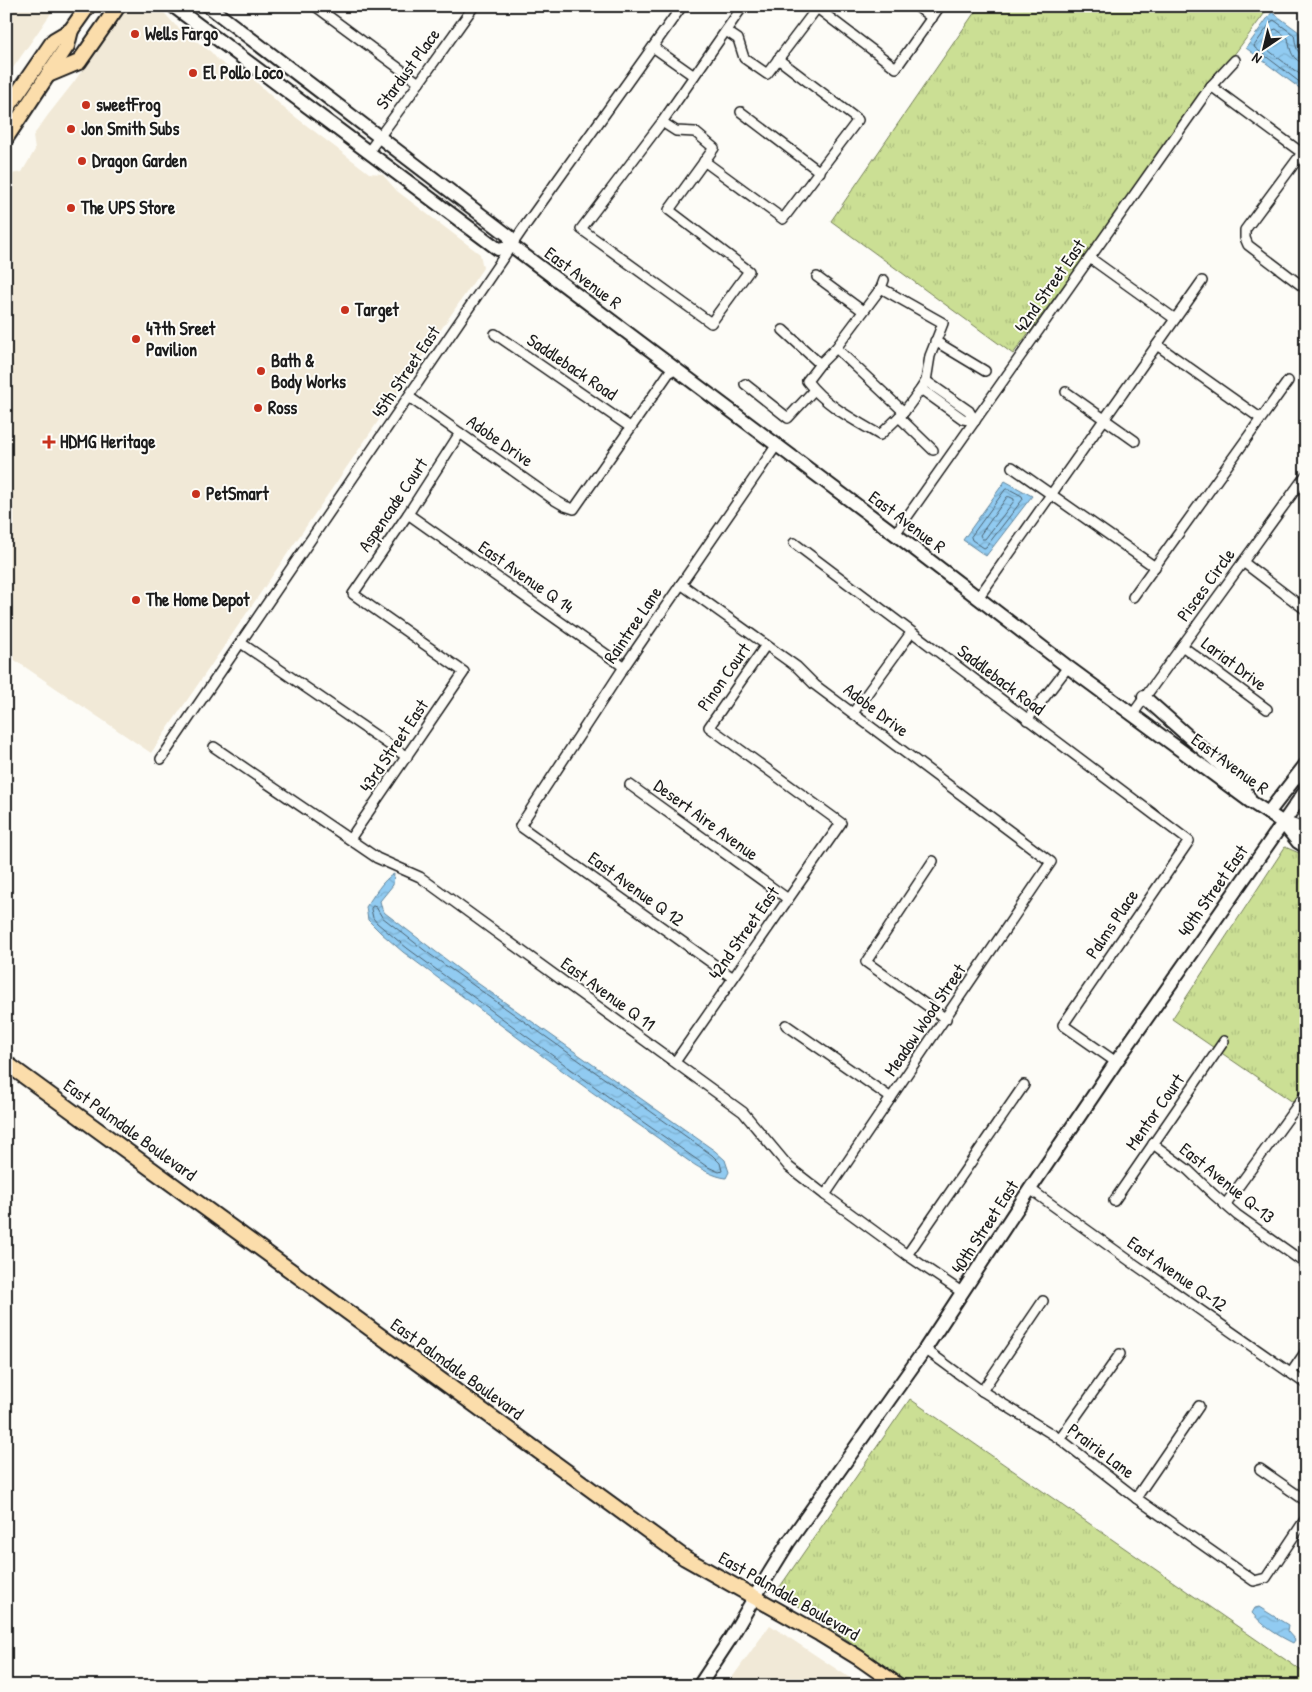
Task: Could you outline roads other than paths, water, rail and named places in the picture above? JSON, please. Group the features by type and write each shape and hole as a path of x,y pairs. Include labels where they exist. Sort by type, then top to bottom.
{"highway":[{"path":"6,110 54,40 70,30 88,6"},
{"path":"48,76 79,62 118,6"},
{"path":"6,138 67,46 70,30"},
{"name":"East Palmdale Boulevard","path":"6,1063 685,1558 844,1649 899,1686"}],"main road":[{"name":"East Avenue R","path":"173,6 498,249 512,246"},
{"name":"East Avenue R","path":"210,7 509,236 512,246 895,534 1068,667 1251,802 1282,822 1306,830"},
{"path":"1144,697 1242,784 1251,802"},
{"path":"1268,813 1306,764"},
{"name":"40th Street East","path":"699,1686 788,1543 925,1349 1116,1062 1306,790"},
{"name":"East Avenue R","path":"1282,822 1298,842 1306,847"}],"street":[{"path":"315,6 420,83"},
{"name":"Stardust Place","path":"369,151 474,6"},
{"name":"45th Street East","path":"161,759 522,230 682,6"},
{"path":"662,122 676,131 696,132 714,148 669,210 749,271 711,323 581,229 662,122 743,6"},
{"path":"916,6 932,18"},
{"path":"726,31 738,39 744,58 767,74 817,8 896,68 940,6"},
{"path":"653,46 694,76"},
{"path":"704,161 783,219 858,120 778,59"},
{"name":"42nd Street East","path":"895,534 1211,86 1236,60"},
{"path":"1211,86 1302,153 1245,230 1245,238 1248,245 1306,289"},
{"path":"741,112 820,172"},
{"path":"1090,258 1175,319"},
{"path":"817,277 863,311"},
{"path":"978,598 1202,282"},
{"path":"882,284 943,323 930,356 923,385 901,414 880,435 846,416 814,390 807,381 836,348 863,311 882,284"},
{"path":"782,330 820,364"},
{"name":"Saddleback Road","path":"495,334 630,427"},
{"path":"935,342 985,371"},
{"path":"1157,345 1260,418"},
{"path":"836,348 901,414 933,450"},
{"path":"630,427 673,367"},
{"path":"1133,597 1288,381"},
{"path":"745,384 788,418 814,390"},
{"path":"923,385 964,419 975,421"},
{"path":"1066,392 1135,441"},
{"name":"Adobe Drive","path":"408,397 553,499 574,509 630,427"},
{"name":"Aspencade Court","path":"460,433 408,514 353,594 464,672"},
{"name":"Raintree Lane","path":"520,826 624,667 776,446"},
{"path":"1012,467 1155,567"},
{"name":"Pisces Circle","path":"1132,715 1243,562 1304,482"},
{"name":"East Avenue Q 14","path":"408,514 624,667"},
{"name":"Saddleback Road","path":"794,543 1189,841"},
{"path":"1243,562 1306,610"},
{"name":"Adobe Drive","path":"681,584 797,667 815,685 1051,862"},
{"path":"853,713 911,633"},
{"path":"241,643 407,757"},
{"name":"Pinon Court","path":"766,645 708,727 841,823"},
{"name":"Lariat Drive","path":"1182,646 1267,709"},
{"path":"1027,720 1068,667"},
{"name":"43rd Street East","path":"350,839 464,672"},
{"name":"East Avenue Q 11","path":"214,746 377,858 420,877 675,1062 743,1112 789,1167 907,1255 963,1293"},
{"name":"Desert Aire Avenue","path":"630,785 788,898"},
{"name":"42nd Street East","path":"675,1062 841,823"},
{"name":"East Avenue Q 12","path":"520,826 732,978"},
{"name":"Palms Place","path":"1116,1062 1062,1026 1189,841"},
{"path":"933,861 866,962 946,1019"},
{"name":"Meadow Wood Street","path":"825,1195 1051,862"},
{"path":"786,1026 892,1098"},
{"name":"Mentor Court","path":"1114,1201 1224,1041"},
{"path":"907,1255 1024,1085"},
{"path":"1225,1205 1305,1095"},
{"name":"East Avenue Q-13","path":"1153,1144 1188,1170 1225,1205 1304,1259"},
{"name":"East Avenue Q-12","path":"1030,1189 1130,1262 1306,1384"},
{"path":"982,1391 1042,1301"},
{"name":"Prairie Lane","path":"925,1349 982,1391 1060,1439 1136,1498 1254,1581 1266,1578 1306,1518"},
{"path":"1291,1373 1306,1351"},
{"path":"1060,1439 1120,1354"},
{"path":"1136,1498 1199,1406"},
{"path":"1260,1469 1306,1501"}],"water":[{"path":"1272,12 1299,32 1301,48 1306,54 1306,93 1246,48"},
{"path":"1005,481 1032,496 986,556 963,540"},
{"path":"394,874 393,885 380,901 385,913 469,977 715,1151 725,1160 729,1172 726,1178 698,1167 591,1092 403,952 381,933 368,920 366,907 382,884"},
{"path":"1259,1607 1288,1625 1287,1631 1295,1640 1293,1643 1271,1630 1252,1613 1255,1608"}],"place":[{"name":"Wells Fargo","path":"135,34"},
{"name":"El Pollo Loco","path":"193,73"},
{"name":"sweetFrog","path":"86,105"},
{"name":"Jon Smith Subs","path":"71,129"},
{"name":"Dragon Garden","path":"82,161"},
{"name":"The UPS Store","path":"71,208"},
{"name":"Target","path":"345,310"},
{"name":"47th Sreet Pavilion","path":"136,339"},
{"name":"Bath & Body Works","path":"261,371"},
{"name":"Ross","path":"258,408"},
{"name":"HDMG Heritage","path":"49,442"},
{"name":"PetSmart","path":"196,494"},
{"name":"The Home Depot","path":"136,600"}]}
